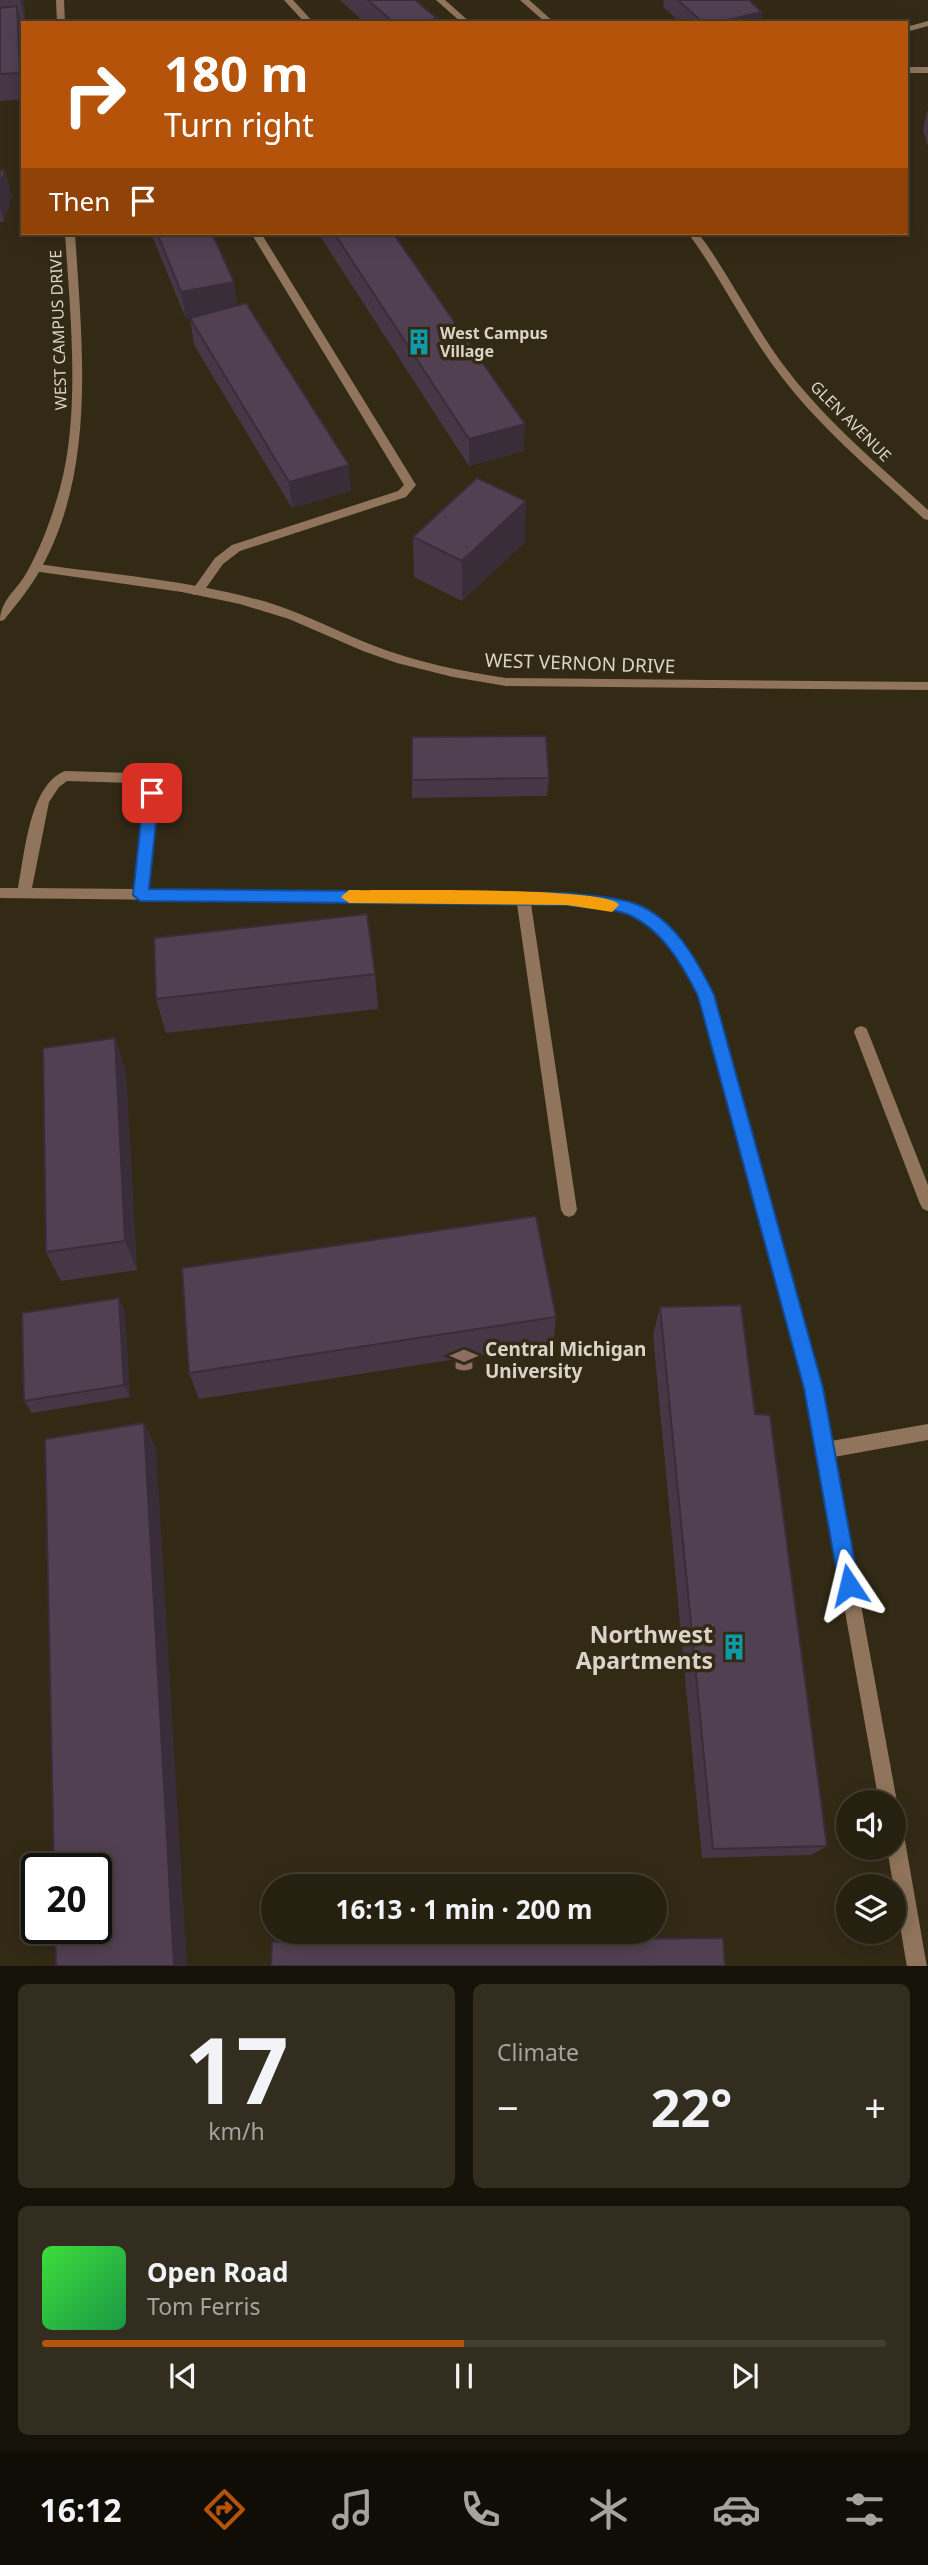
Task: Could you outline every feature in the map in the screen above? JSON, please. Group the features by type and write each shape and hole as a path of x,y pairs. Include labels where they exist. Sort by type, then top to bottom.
{"street":[{"path":"60,0 61,21"},
{"path":"288,0 308,21"},
{"path":"440,0 465,21"},
{"path":"524,0 549,21"},
{"path":"908,29 928,23"},
{"path":"908,70 928,70"},
{"name":"WEST CAMPUS DRIVE","path":"0,617 23,591 37,568 59,510 76,429 78,374 70,235"},
{"path":"197,592 219,561 236,548 401,494 410,485 257,235"},
{"name":"GLEN AVENUE","path":"694,235 727,280 767,350 808,403 928,516"},
{"name":"WEST VERNON DRIVE","path":"37,568 197,592 291,614 401,660 438,670 506,682 928,686"},
{"path":"24,894 43,802 54,784 65,776 133,778 148,782 152,793 140,895"},
{"path":"0,893 567,899 630,908 662,929 687,958 706,995 813,1388 886,1790"},
{"path":"523,898 569,1210"},
{"path":"861,1032 928,1204"},
{"path":"824,1450 928,1432"},
{"path":"898,1860 917,1966"}],"building":[{"path":"368,0 415,0 437,18 428,21 392,21"},
{"path":"678,0 749,0 762,12 724,21 701,21"},
{"path":"17,6 20,73 0,74 0,8"},
{"path":"0,170 5,171 0,186"},
{"path":"158,235 213,235 234,282 181,292"},
{"name":"West Campus Village","path":"335,235 394,235 525,424 469,439"},
{"path":"246,303 349,465 289,482 190,318"},
{"path":"477,478 526,501 462,561 413,537"},
{"path":"546,736 549,778 412,780 412,737"},
{"path":"367,914 375,974 156,999 154,938"},
{"path":"115,1038 125,1241 46,1252 43,1048"},
{"path":"536,1216 556,1317 189,1373 182,1268"},
{"path":"119,1298 124,1385 24,1401 22,1313"},
{"name":"Northwest Apartments","path":"741,1305 755,1414 770,1415 827,1846 713,1849 660,1307"},
{"path":"144,1423 174,1966 56,1966 55,1944 112,1944 112,1853 54,1853 45,1439"},
{"path":"667,1938 723,1938 725,1966 271,1966 272,1944 667,1944"}],"slow traffic":[{"path":"349,897 567,899 612,905"}],"place":[{"name":"West Campus Village","path":"419,342"},
{"name":"Central Michigan University","path":"464,1360"},
{"name":"Northwest Apartments","path":"734,1647"}],"route":[{"path":"152,793 140,895 567,899 630,908 662,929 687,958 706,995 813,1388 849,1585"}]}
